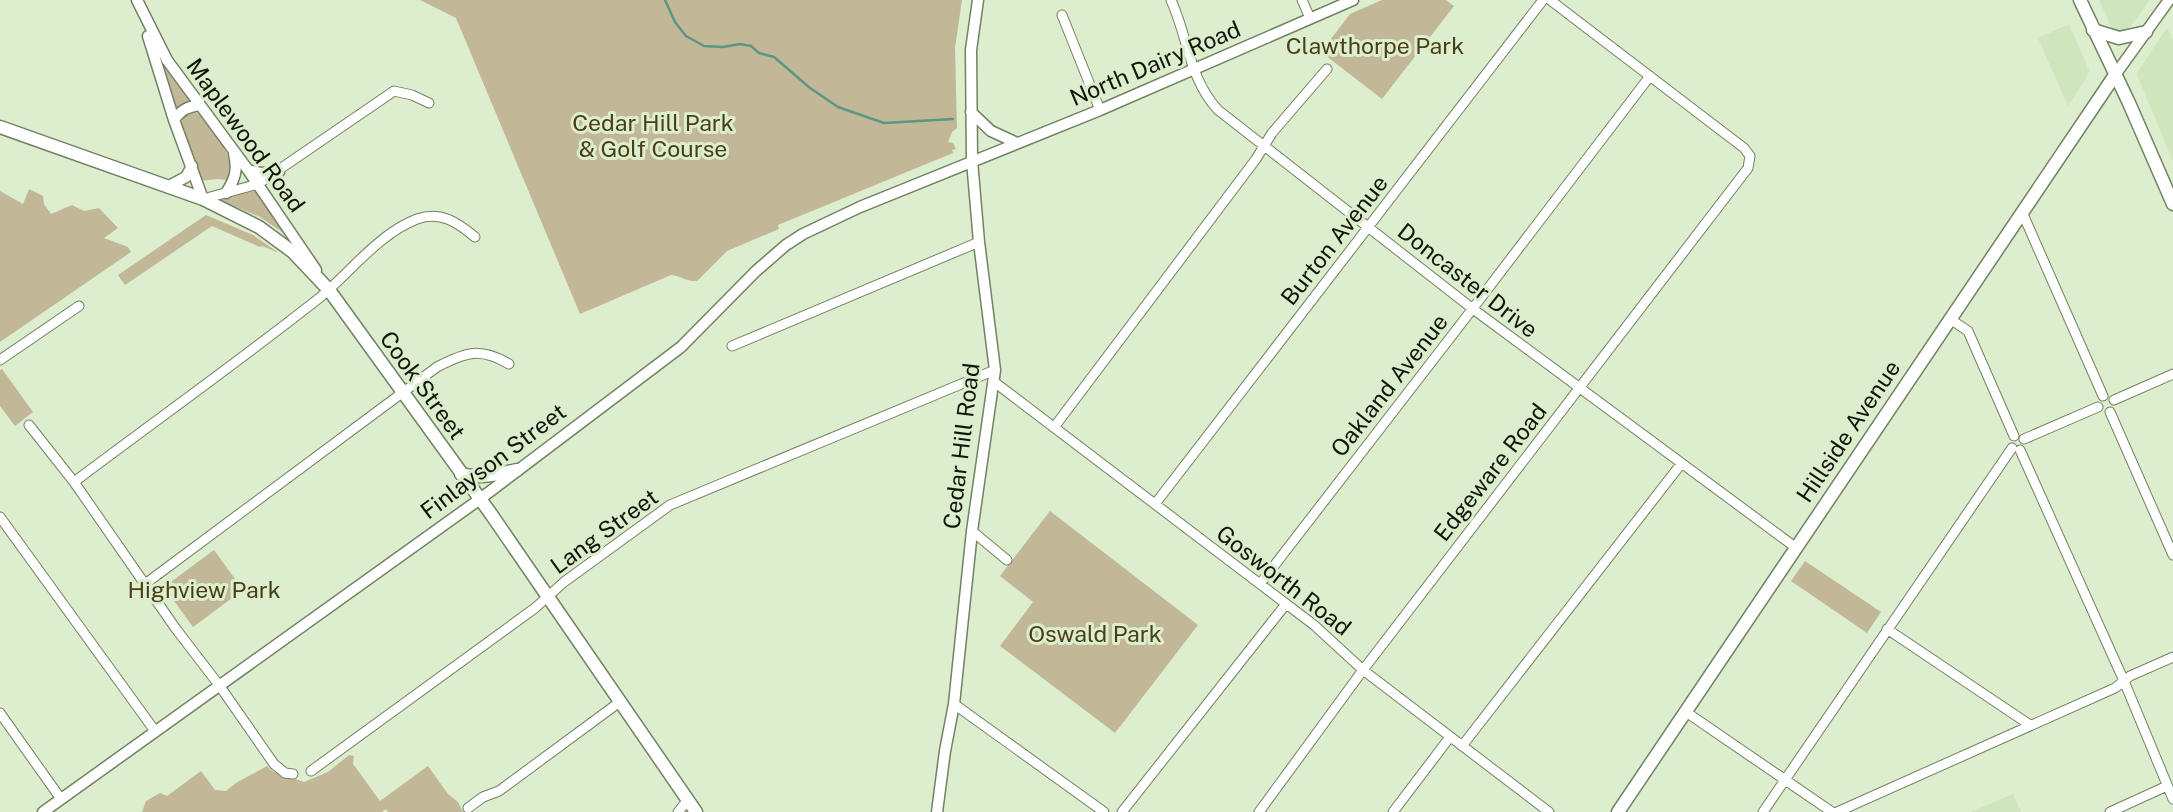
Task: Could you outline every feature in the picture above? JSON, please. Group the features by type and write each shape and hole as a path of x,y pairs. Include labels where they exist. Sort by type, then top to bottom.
{"main road":[{"path":"2080,0 2173,204"},
{"path":"2093,30 2119,38 2146,32"},
{"name":"Hillside Avenue","path":"1618,812 2115,75"},
{"name":"Cook Street","path":"0,127 203,199 259,227 293,252 329,290 480,499 696,812"},
{"path":"461,474 477,478 517,470"}],"street":[{"name":"Maplewood Road","path":"137,0 159,47 258,184 329,290"},
{"name":"Maplewood Road","path":"137,0 174,120 203,199"},
{"name":"Cedar Hill Road","path":"937,812 954,704 972,531 994,375 972,161 971,50 978,0"},
{"name":"Doncaster Drive","path":"1171,0 1193,69 1201,88 1212,103 1473,309 1795,548"},
{"path":"1302,0 1310,18"},
{"name":"North Dairy Road","path":"972,161 1100,110 1353,0"},
{"name":"Burton Avenue","path":"1155,504 1543,0"},
{"path":"1550,0 1650,76"},
{"path":"2115,75 2169,0"},
{"path":"1062,15 1100,110"},
{"path":"1055,426 1256,159 1272,133 1327,69"},
{"name":"Edgeware Road","path":"1259,812 1363,670 1748,168 1750,156 1744,148 1650,76"},
{"name":"Oakland Avenue","path":"1260,584 1650,76"},
{"path":"203,199 258,184 394,91 429,103"},
{"path":"174,120 180,111 189,106 200,105"},
{"path":"971,112 991,131 1017,143"},
{"path":"226,193 236,173 232,148"},
{"name":"Finlayson Street","path":"43,812 480,499 681,347 756,271 786,245 827,222 972,161"},
{"path":"169,186 186,177 192,166"},
{"path":"248,170 261,173 279,172"},
{"path":"2022,212 2103,396"},
{"path":"74,482 329,290 393,230 432,216 446,218 475,237"},
{"path":"732,346 979,243"},
{"path":"0,360 79,306"},
{"path":"1950,319 1968,331 2019,437"},
{"path":"145,584 437,367 464,355 493,355 509,364"},
{"path":"2114,400 2173,374"},
{"name":"Gosworth Road","path":"994,375 1055,426 1314,625 1363,670 1549,812"},
{"name":"Lang Street","path":"311,771 670,505 994,375"},
{"path":"2110,412 2103,412 2098,407 2098,400 2109,396 2114,400"},
{"path":"2110,412 2114,407 2114,400"},
{"path":"2098,407 2010,442 2016,449 2124,681 2173,799"},
{"path":"2110,412 2173,555"},
{"path":"29,425 74,482 274,764 285,773 293,774"},
{"path":"1763,812 1887,629 2016,449"},
{"path":"1462,746 1681,464"},
{"path":"0,517 155,731"},
{"path":"972,531 1007,560"},
{"path":"1122,812 1286,604"},
{"path":"1887,629 2030,724"},
{"path":"1686,712 1835,812 2115,688 2130,676 2173,657"},
{"path":"468,808 483,797 499,791 621,701"},
{"path":"954,704 1104,812"},
{"path":"0,713 61,799"},
{"path":"1394,812 1450,737"},
{"path":"2110,812 2167,786"},
{"path":"678,812 688,800"}],"shaded area":[{"path":"2099,0 2150,0 2130,27 2120,32 2111,27"},
{"path":"2069,24 2089,70 2068,106 2038,38"},
{"path":"2166,29 2173,41 2173,161 2137,75"},
{"path":"2013,794 2021,812 1971,812"}],"green space":[{"name":"Cedar Hill Park & Golf Course","path":"420,0 962,0 955,48 957,128 948,142 953,143 956,149 952,150 953,153 778,225 779,229 727,251 697,281 671,275 580,314 456,18"},
{"name":"Clawthorpe Park","path":"1382,0 1446,0 1454,6 1382,99 1321,52 1350,14"},
{"path":"160,58 191,101 176,109"},
{"path":"193,112 203,117 224,146 229,162 228,180 200,181 181,124 184,116"},
{"path":"254,188 288,236 260,217 217,199"},
{"path":"29,189 43,196 44,204 51,214 72,205 84,211 99,208 118,228 104,238 128,247 131,252 0,342 0,191 23,204"},
{"path":"206,215 253,235 279,253 212,226 125,285 118,275"},
{"path":"2,369 33,412 15,426 0,406"},
{"name":"Oswald Park","path":"1050,511 1198,625 1115,733 1000,646 1033,602 1000,576"},
{"name":"Highview Park","path":"214,550 243,590 193,627 164,587"},
{"path":"1805,561 1881,612 1867,633 1791,581"},
{"path":"349,755 354,756 353,764 380,801 428,766 463,812 388,812 386,809 382,812 142,812 146,801 160,793 167,796 201,771 215,790 226,791 267,766 274,772 304,782 328,772"}],"waterway":[{"path":"665,0 675,22 686,36 704,46 751,46 759,53 774,57 810,88 838,107 884,123 953,119"}]}
